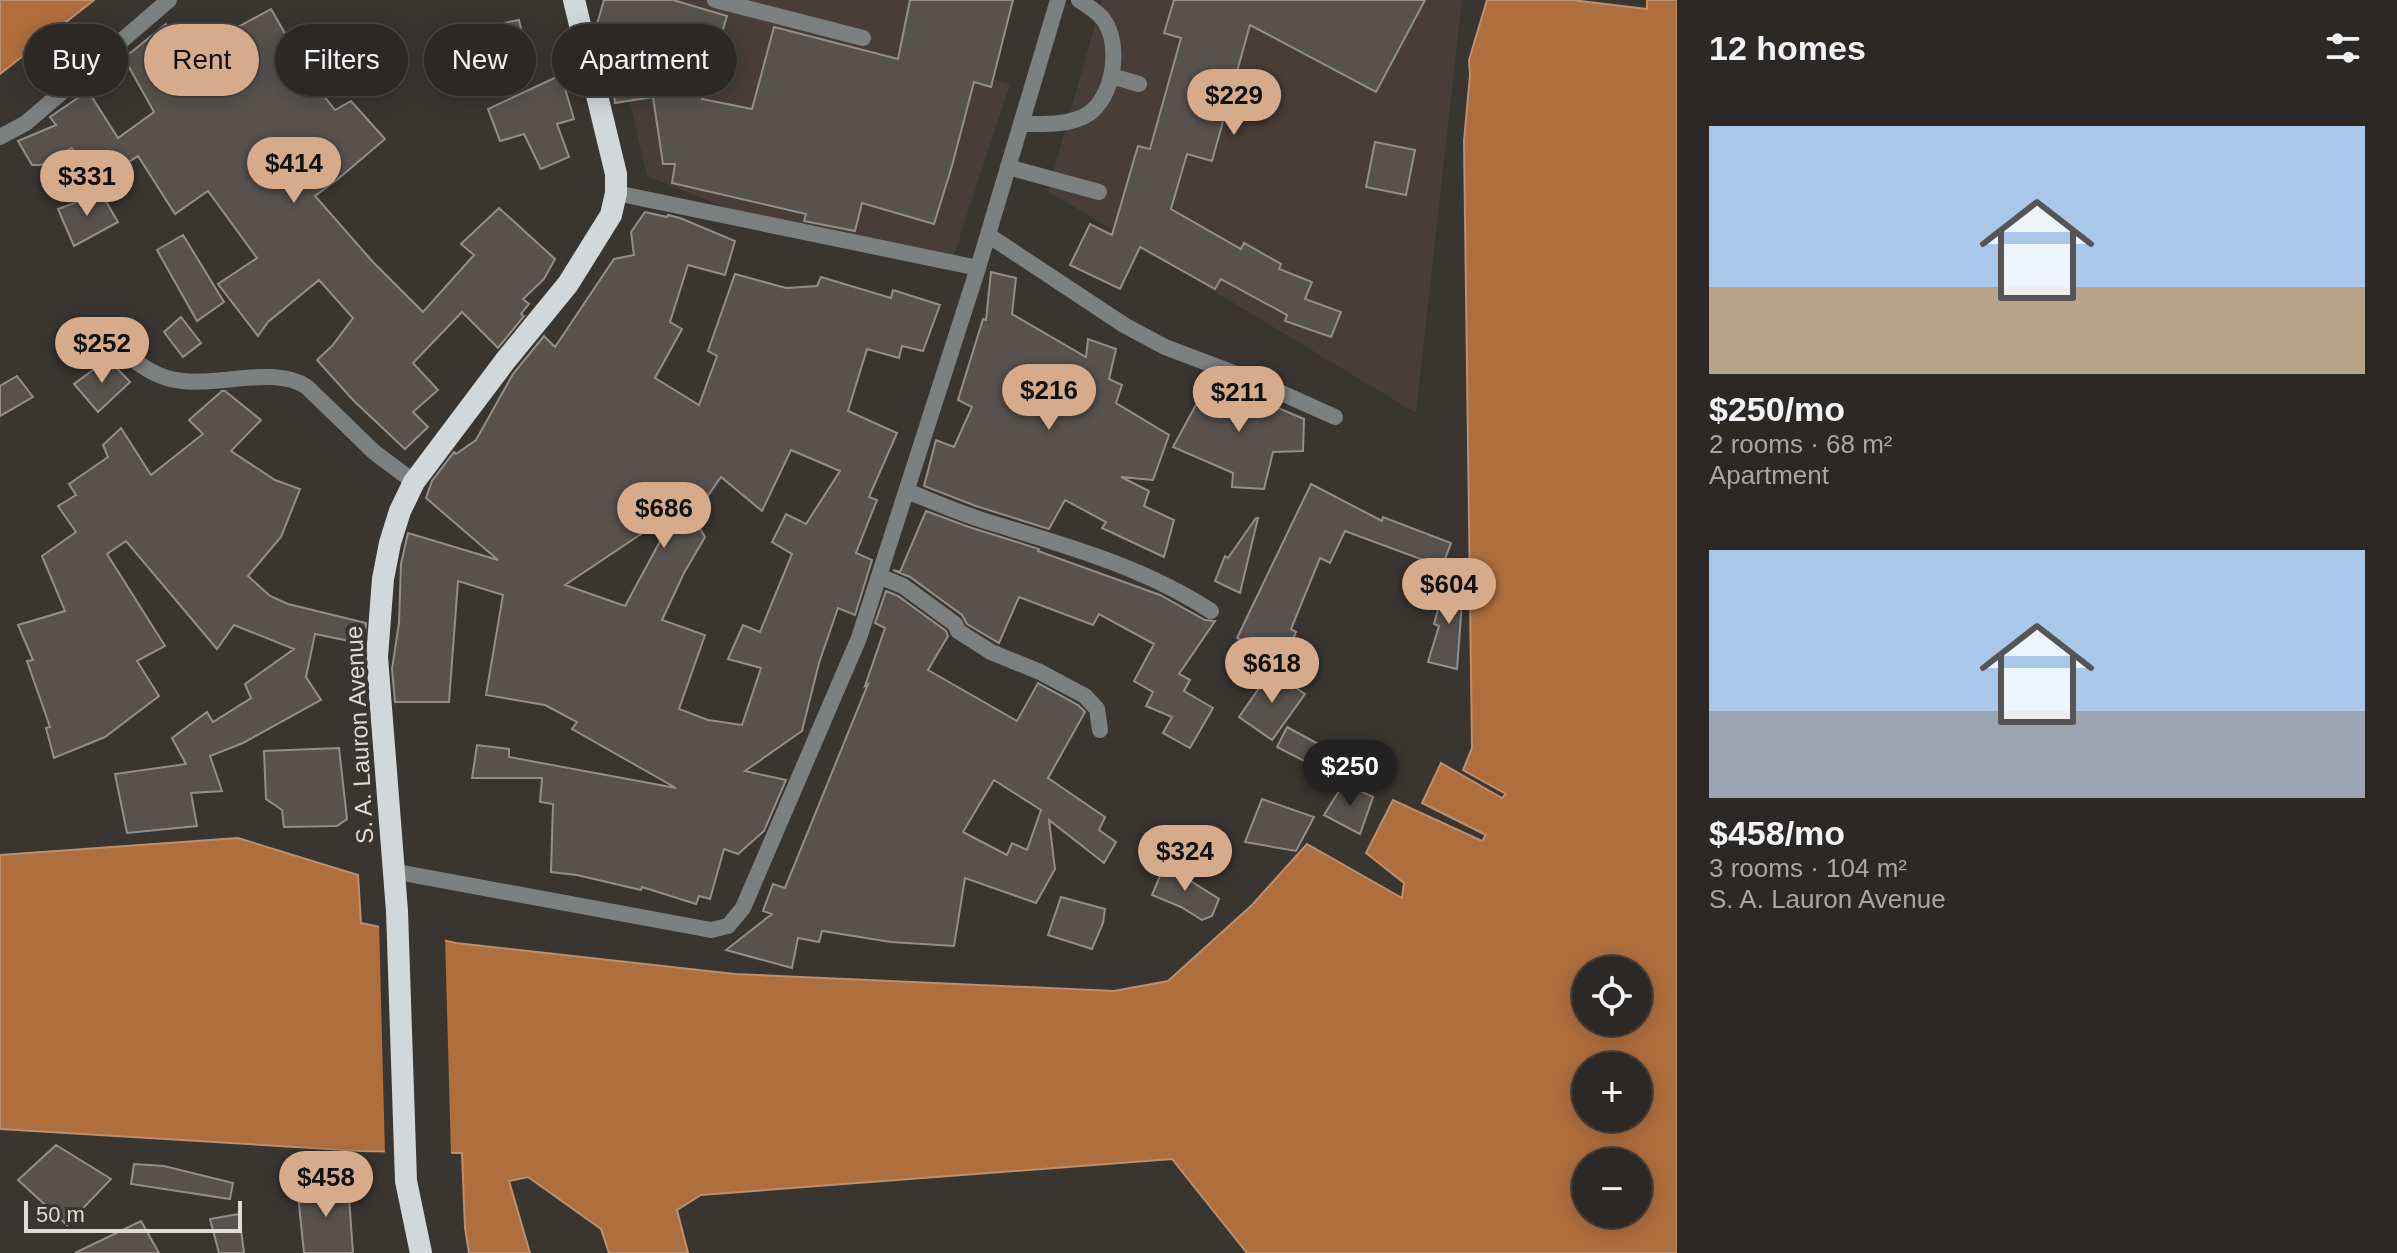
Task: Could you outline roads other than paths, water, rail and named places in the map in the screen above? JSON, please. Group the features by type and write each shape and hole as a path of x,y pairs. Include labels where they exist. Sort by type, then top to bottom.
{"highway":[{"name":"S. A. Lauron Avenue","path":"421,1253 406,1181 397,911 379,693 379,617 383,579 400,511 414,482 505,361 568,284 611,215 616,174 574,0"}],"street":[{"path":"0,137 26,123 169,0"},
{"path":"715,0 863,38"},
{"path":"392,871 711,930 728,926 743,908 859,638 978,268 1058,0"},
{"path":"1021,124 1058,124 1088,114 1104,95 1115,55 1112,40 1103,19 1079,0"},
{"path":"1111,76 1139,84"},
{"path":"1008,167 1099,192"},
{"path":"616,193 978,268"},
{"path":"988,235 1124,325 1165,347 1255,381 1335,417"},
{"path":"110,340 150,371 172,380 207,383 279,377 297,381 374,452 414,482"},
{"path":"907,491 980,519 1117,563 1180,591 1211,611"},
{"path":"879,576 903,586 955,624 958,631 991,652 1040,672 1085,696 1097,709 1100,730"}]}
